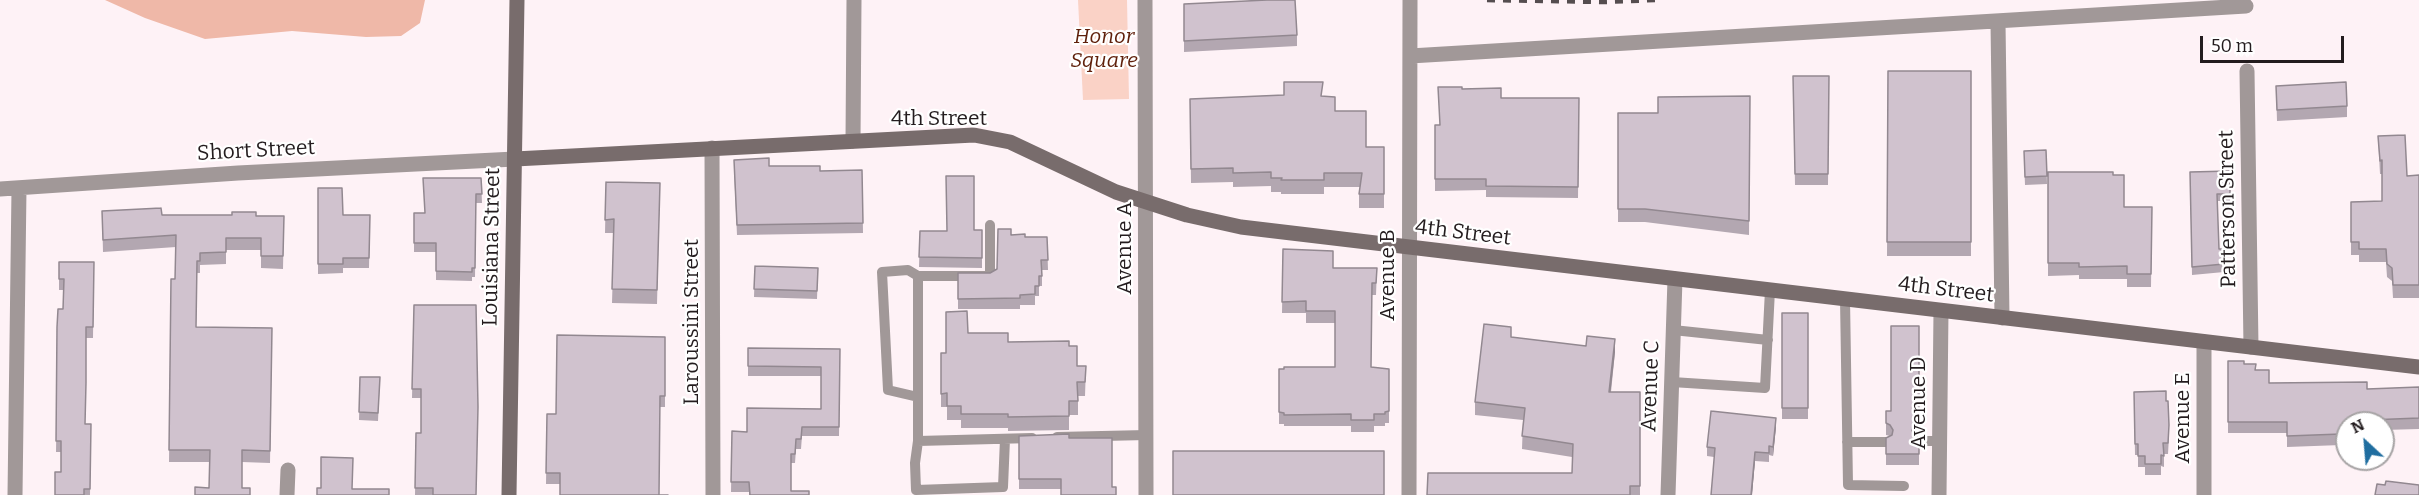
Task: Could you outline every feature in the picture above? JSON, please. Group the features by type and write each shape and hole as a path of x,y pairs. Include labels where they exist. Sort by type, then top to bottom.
{"main road":[{"name":"Louisiana Street","path":"509,495 517,0"},
{"name":"4th Street","path":"515,159 974,135 1010,142 1050,159 1096,183 1146,202 1187,215 1241,227 2419,367"}],"street":[{"path":"853,141 854,0"},
{"name":"Avenue A","path":"1145,0 1146,495"},
{"name":"Avenue B","path":"1409,495 1410,0"},
{"path":"1410,56 2246,6"},
{"path":"1998,22 2002,318"},
{"name":"Patterson Street","path":"2247,71 2251,347"},
{"name":"Laroussini Street","path":"712,148 713,495"},
{"name":"Short Street","path":"0,189 238,173 515,159"},
{"path":"15,495 19,189"},
{"name":"Avenue C","path":"1668,495 1675,279"},
{"name":"Avenue D","path":"1939,495 1941,310"},
{"name":"Avenue E","path":"2204,342 2204,495"},
{"path":"287,495 288,470"}],"lane":[{"path":"918,397 888,390 882,272 908,270 918,276 990,276 990,225"},
{"path":"918,276 916,490 1003,487 1005,439"},
{"path":"1672,382 1765,388 1770,290"},
{"path":"1845,299 1848,485 1905,486"},
{"path":"1673,330 1768,340"},
{"path":"918,441 1147,435"},
{"path":"1847,442 1886,441"},
{"path":"1919,441 1940,441"}],"green space":[{"name":"Honor Square","path":"1078,0 1127,0 1129,99 1083,100"}],"shaded area":[{"path":"105,0 425,0 420,23 401,36 366,37 292,31 205,39 145,18"}],"building":[{"path":"1295,0 1297,35 1184,41 1184,4"},
{"path":"1888,71 1971,71 1971,242 1887,242"},
{"path":"1793,76 1829,76 1828,174 1795,174"},
{"path":"1284,82 1323,82 1321,96 1335,97 1335,111 1366,111 1366,147 1384,147 1384,194 1359,194 1362,173 1324,173 1324,180 1281,180 1282,178 1271,178 1271,172 1233,173 1233,168 1191,169 1190,99 1284,95"},
{"path":"2346,82 2347,106 2277,110 2276,86"},
{"path":"1438,87 1501,88 1501,98 1579,98 1578,187 1486,186 1486,179 1435,179 1435,125 1440,125"},
{"path":"1750,96 1749,221 1645,209 1618,209 1618,113 1658,113 1658,97"},
{"path":"2405,135 2407,176 2419,175 2419,285 2393,285 2392,268 2387,264 2386,249 2359,249 2359,242 2351,242 2351,202 2382,201 2382,160 2380,161 2378,136"},
{"path":"2046,150 2047,176 2025,177 2024,151"},
{"path":"769,158 769,166 820,166 820,171 862,170 863,223 737,225 734,160"},
{"path":"2230,171 2230,194 2217,194 2219,249 2224,249 2224,264 2192,267 2190,172"},
{"path":"2048,172 2113,172 2113,175 2124,175 2124,207 2152,207 2151,274 2127,274 2127,266 2079,267 2079,263 2048,263"},
{"path":"946,176 974,176 974,230 982,230 982,258 919,257 920,231 947,231"},
{"path":"423,178 481,178 482,194 476,194 475,268 472,268 472,272 436,271 436,243 414,243 414,213 425,213"},
{"path":"606,182 660,183 657,290 612,289 614,219 605,220"},
{"path":"318,188 342,188 343,215 370,215 369,258 343,258 343,264 318,264"},
{"path":"161,208 162,215 232,215 232,212 256,212 256,216 284,216 283,256 261,256 261,238 226,238 226,252 200,253 200,261 197,261 196,327 272,328 270,451 242,450 242,488 250,488 250,495 195,495 195,487 209,488 210,450 169,450 171,279 175,279 176,235 103,240 102,211"},
{"path":"998,229 1011,229 1011,235 1047,237 1048,260 1041,260 1042,276 1039,276 1039,286 1035,286 1035,294 1020,295 1020,298 958,299 958,273 990,273 997,269"},
{"path":"1283,249 1333,251 1333,268 1377,268 1376,283 1372,283 1371,367 1389,369 1389,411 1385,414 1374,414 1374,420 1351,420 1351,414 1284,415 1279,412 1279,369 1284,369 1284,367 1335,367 1335,311 1306,311 1306,301 1282,302"},
{"path":"59,262 94,262 93,327 86,327 85,424 91,424 90,489 84,489 84,495 55,495 55,472 61,472 61,441 56,441 57,327 58,309 63,309 64,279 59,279"},
{"path":"755,266 818,268 817,291 754,289"},
{"path":"414,305 476,305 478,407 476,495 433,495 433,488 415,488 416,433 421,433 421,389 412,389"},
{"path":"967,311 968,333 1008,333 1008,342 1069,341 1069,346 1077,346 1077,366 1086,366 1085,382 1077,382 1078,401 1069,401 1069,416 1008,417 1008,414 961,414 961,406 947,406 947,393 941,394 941,353 946,353 946,312"},
{"path":"1782,313 1808,313 1808,408 1782,408"},
{"path":"1484,324 1511,327 1511,337 1586,346 1587,336 1615,339 1609,392 1640,392 1640,486 1630,486 1630,495 1427,495 1428,473 1572,473 1573,444 1522,436 1525,408 1475,402"},
{"path":"1891,326 1919,326 1919,422 1913,426 1912,431 1915,436 1919,437 1919,454 1886,454 1886,438 1892,435 1893,430 1886,423 1886,411 1891,411"},
{"path":"557,335 665,337 665,396 660,396 659,495 560,495 560,473 546,473 547,414 556,414"},
{"path":"748,348 840,349 839,427 802,427 801,439 796,439 795,454 791,454 791,491 809,491 809,495 750,495 749,482 731,482 732,431 747,432 747,408 821,409 821,367 748,366"},
{"path":"2228,361 2244,361 2244,364 2256,364 2255,370 2269,370 2269,383 2367,382 2367,389 2419,387 2419,418 2395,419 2395,411 2335,411 2335,434 2287,436 2287,422 2228,422"},
{"path":"360,377 380,377 378,413 359,412"},
{"path":"2166,391 2168,443 2163,443 2164,456 2161,455 2161,464 2145,464 2145,456 2138,456 2138,444 2135,444 2134,392"},
{"path":"1711,411 1776,418 1773,447 1769,446 1769,453 1755,452 1751,495 1711,495 1715,448 1707,447"},
{"path":"1069,434 1069,438 1112,438 1112,487 1116,487 1116,495 1061,495 1061,479 1019,479 1019,436"},
{"path":"1173,451 1384,451 1384,495 1173,495"},
{"path":"321,457 353,458 352,489 389,489 389,495 317,495 317,488 321,488"},
{"path":"2386,481 2419,485 2419,495 2375,495 2377,484 2385,485"}],"railway":[{"path":"1487,0 1604,2 1655,0"}]}
